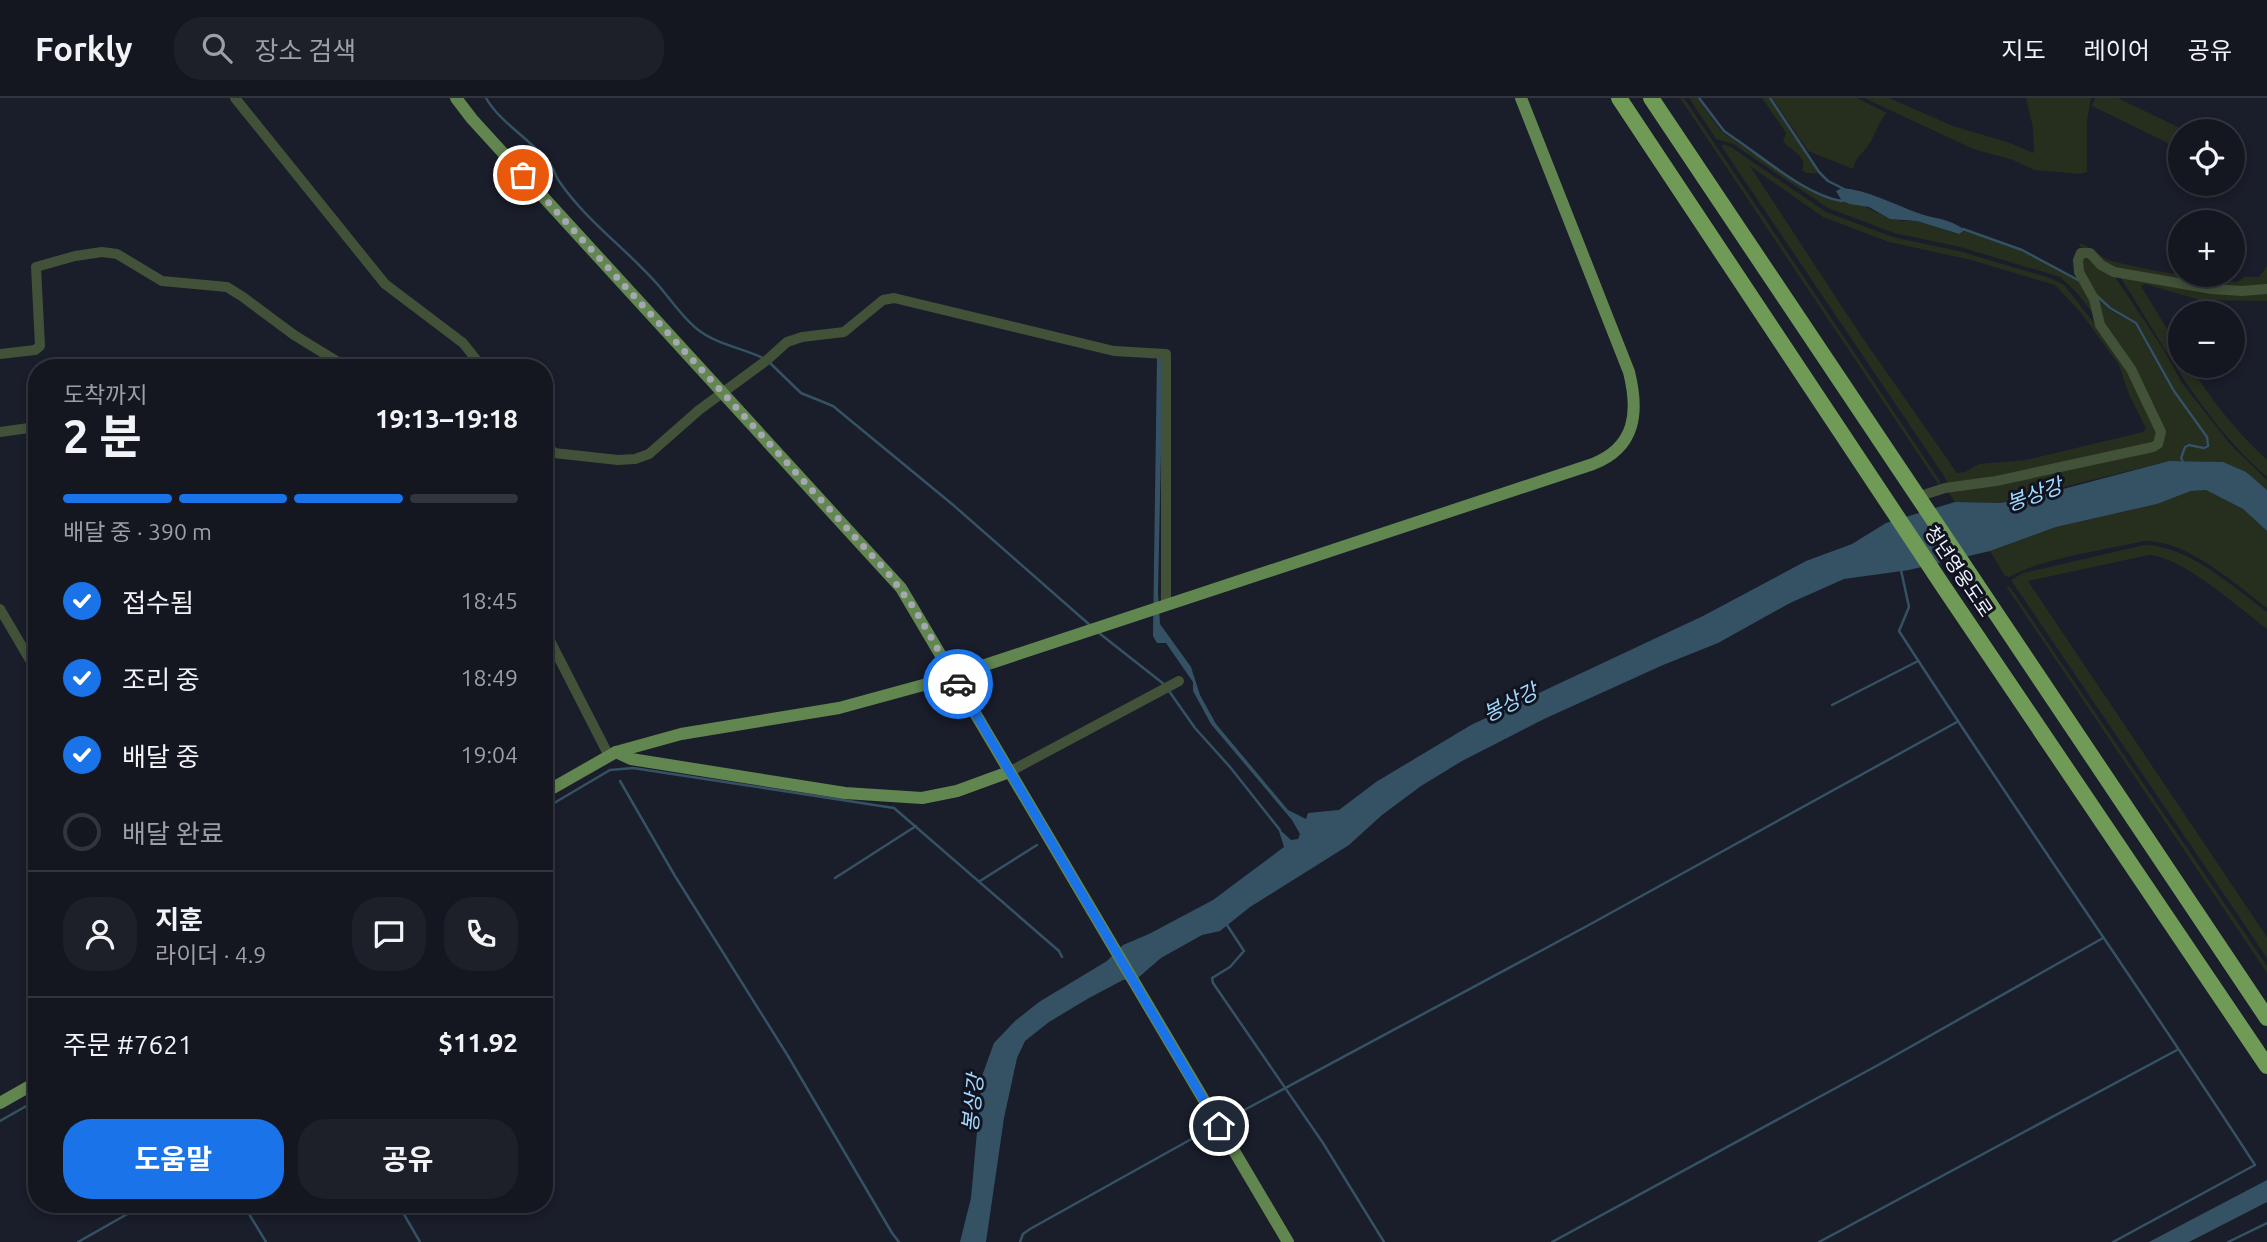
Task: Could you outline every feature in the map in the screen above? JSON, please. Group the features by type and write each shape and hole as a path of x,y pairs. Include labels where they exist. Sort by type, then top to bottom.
{"highway":[{"name":"청년영웅도로","path":"1619,98 1943,586 2267,1066"},
{"name":"청년영웅도로","path":"1651,98 2267,1018"}],"main road":[{"path":"456,98 472,119 901,589 1287,1242"},
{"path":"553,788 612,754 681,734 839,708 939,681 1609,457 1622,445 1633,421 1634,396 1629,372 1521,98"},
{"path":"612,754 845,793 922,798 957,791 1004,764"},
{"path":"0,1103 28,1087"}],"street":[{"path":"235,98 385,284 463,343 476,359"},
{"path":"0,354 35,350 40,346 36,267 75,256 102,253 117,254 130,260 162,281 227,287 294,335 333,359"},
{"path":"1917,497 1945,488 1996,481 2158,444 2161,432 2131,369 2099,325 2094,299 2079,272 2078,260 2081,253 2090,253 2113,272 2212,289 2267,289"},
{"path":"554,453 618,460 635,459 649,454 699,410 787,342 802,337 844,332 883,300 894,298 1114,351 1166,354 1164,606"},
{"path":"0,432 28,428"},
{"path":"0,609 28,656"},
{"path":"553,646 612,754"},
{"path":"1004,764 1179,681"}],"green space":[{"path":"1680,98 1684,98 1940,481 1939,485"},
{"path":"1689,98 1697,98 1722,132 1797,182 1832,200 1862,205 1901,221 1917,221 1958,234 1965,231 2021,251 2074,277 2086,288 2095,316 2060,277 1960,247 1894,233 1828,208 1733,144 1716,139"},
{"path":"1762,98 1769,98 1818,173 1806,173 1802,170 1803,161 1783,141 1786,133"},
{"path":"1772,98 1857,98 1887,113 1853,169 1808,151"},
{"path":"1864,98 1889,98 1953,126 2034,153 2033,128 2026,98 2091,98 2087,121 2087,172 2080,174 2034,170 2013,160 1973,149"},
{"path":"2095,98 2118,98 2168,122 2168,143 2092,106"},
{"path":"1723,144 1731,147 1826,212 1893,237 1959,251 2050,278 2064,285 2123,359 2159,433 2152,446 1948,485 1722,147","holes":["1750,166 1823,217 1889,242 1971,260 2055,285 2081,313 2119,365 2129,395 2146,428 2143,432 2026,460 1979,464 1965,472 1957,473 1860,334"]},
{"path":"2078,243 2111,261 2168,272 2168,279 2114,271"},
{"path":"2086,255 2113,274 2168,357 2168,377 2137,322 2110,307 2092,291 2085,278 2081,259"},
{"path":"2267,266 2267,288 2242,290 2222,287 2245,287 2245,277 2259,277"},
{"path":"2119,275 2168,280 2168,287 2237,287 2267,290 2267,301 2200,300 2145,284 2141,286 2168,330 2168,354"},
{"path":"2096,297 2108,309 2135,324 2173,391 2206,438 2206,445 2184,446 2179,458 2181,461 2169,461 2000,503 1955,502 1948,492 2154,449 2162,437 2104,326"},
{"path":"2168,378 2179,378 2230,444 2267,480 2267,490 2229,465 2184,461 2182,458 2185,448 2189,446 2205,449 2208,446 2208,437"},
{"path":"2183,378 2198,378 2225,416 2267,460 2267,477 2223,432"},
{"path":"2206,490 2243,509 2267,531 2267,608 2193,555 2160,543 2144,541 2075,555 2023,570 2009,577 2005,576 1990,551 2056,527 2157,504 2191,491"},
{"path":"2144,545 2176,552 2209,569 2267,612 2267,629 2194,574 2178,564 2149,555 2028,581 2267,937 2267,958 2011,580 2023,573"},
{"path":"2006,586 2010,587 2267,966 2267,973"}],"water":[{"path":"1842,188 1871,194 1965,230 1959,234 1917,221 1890,219 1869,207 1842,201 1836,191"},
{"path":"1157,357 1163,357 1158,593 1160,624 1191,667 1200,695 1216,724 1288,810 1306,819 1308,813 1339,810 1376,782 1471,725 1703,616 1806,561 1852,544 1886,523 1955,502 2000,503 2025,499 2169,461 2223,462 2246,472 2267,490 2267,531 2243,509 2206,490 2191,491 2157,504 2056,527 1990,551 1909,570 1844,579 1790,603 1718,643 1544,719 1462,761 1421,786 1382,815 1349,845 1250,907 1220,931 1202,935 1161,958 1139,977 1123,980 1089,998 1049,1022 1025,1041 1017,1058 1004,1118 986,1242 960,1242 971,1198 982,1076 994,1043 1015,1021 1039,1002 1107,961 1123,945 1213,900 1284,847 1278,828 1291,840 1298,839 1300,834 1292,820 1211,724 1193,691 1193,682 1166,643 1157,643 1153,636"},
{"path":"2267,1180 2267,1202 2189,1242 2149,1242"}],"waterway":[{"path":"486,98 499,115 551,165 570,196 647,273 692,324 713,339 765,359"},
{"path":"1699,98 1724,131 1800,184 1842,201"},
{"path":"1770,98 1819,172 1828,181 1844,189"},
{"path":"1963,229 2022,250 2078,280"},
{"path":"2096,295 2110,308 2136,323 2174,391 2207,437 2208,446 2204,448 2189,445 2185,447 2181,458 2183,462"},
{"path":"770,363 801,393 833,406 952,504 1091,626"},
{"path":"1901,570 1909,607 1899,631 2255,1165 2113,1242"},
{"path":"1099,633 1165,685"},
{"path":"1832,705 1918,661"},
{"path":"1169,691 1195,728 1280,830"},
{"path":"1222,1122 1587,926 1957,722"},
{"path":"553,804 610,770 633,768 894,808 1059,951 1062,957"},
{"path":"620,781 675,876 788,1056 899,1242"},
{"path":"835,878 916,826"},
{"path":"980,881 1037,845"},
{"path":"1227,925 1244,951 1230,967 1212,978 1213,983 1323,1143 1384,1242"},
{"path":"1552,1242 1880,1064 2103,938"},
{"path":"1819,1242 2177,1050"},
{"path":"0,1121 28,1105"},
{"path":"1020,1242 1023,1234 1030,1229 1213,1127"},
{"path":"78,1242 129,1213"},
{"path":"248,1213 266,1242"},
{"path":"403,1213 420,1242"},
{"path":"2228,1242 2267,1223"}],"way so far":[{"path":"523,175 888,573 914,608 958,684"}],"route":[{"path":"958,684 1219,1126"}],"water label":[{"name":"봉상강","path":"2034,494"},
{"name":"봉상강","path":"1510,702"},
{"name":"봉상강","path":"972,1103"}]}
